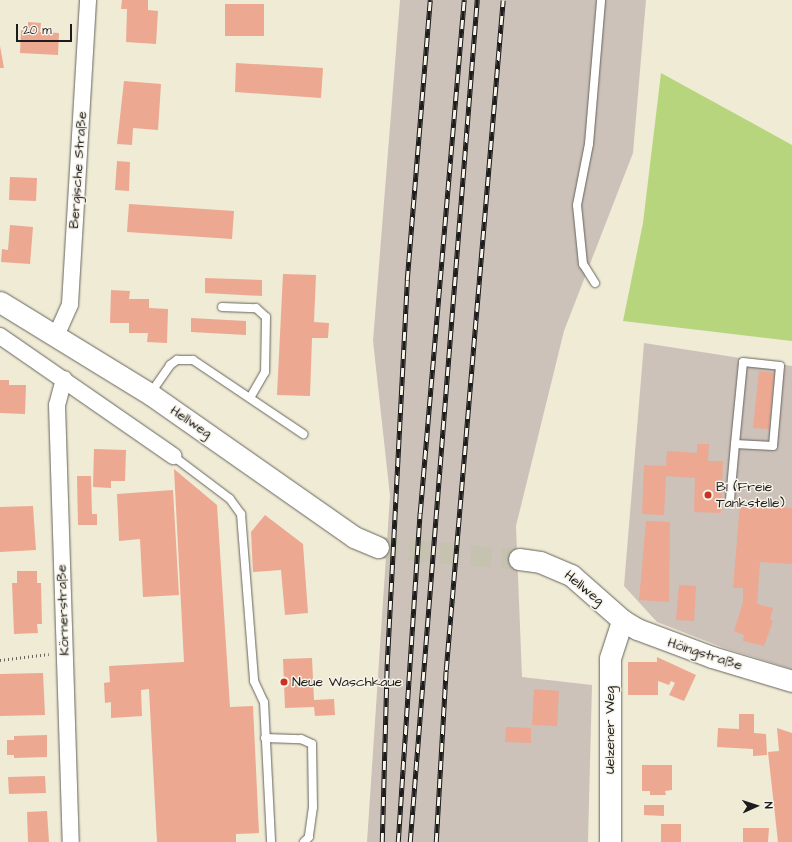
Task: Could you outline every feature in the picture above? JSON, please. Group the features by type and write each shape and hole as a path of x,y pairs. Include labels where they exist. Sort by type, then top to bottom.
{"street":[{"name":"Bergische Straße","path":"56,336 70,304 88,0"},
{"name":"Hellweg","path":"0,302 150,394 354,537 378,547"},
{"path":"0,336 173,456"},
{"name":"Körnerstraße","path":"64,379 58,405 64,653 72,842"},
{"name":"Hellweg","path":"519,559 540,562 571,575 622,620"},
{"name":"Höingstraße","path":"622,620 661,639 792,681"},
{"name":"Uelzener Weg","path":"610,842 610,658 622,620"}],"lane":[{"path":"595,283 583,264 577,205 589,144 601,0"},
{"path":"222,306 256,308 266,317 265,372 250,398"},
{"path":"150,394 170,365 184,358 193,360 303,434"},
{"path":"730,500 735,444 743,362 780,366 773,446 735,444"},
{"path":"173,456 230,499 241,514 254,681 264,702 271,842"},
{"path":"265,738 301,739 312,744 313,807 309,837 304,842"}],"path":[{"path":"0,660 64,653"}],"shaded area":[{"path":"400,0 646,0 633,153 564,331 516,526 522,677 592,685 588,842 367,842 390,496 373,341"},
{"path":"644,343 792,366 792,669 724,648 657,622 624,586"}],"green space":[{"path":"661,73 792,145 792,341 623,321 643,223"}],"building":[{"path":"122,0 148,0 148,10 158,11 156,44 126,42 127,9 121,9"},
{"path":"225,4 264,4 264,36 225,36"},
{"path":"28,22 41,23 40,32 59,33 58,55 20,53 21,30 28,31"},
{"path":"0,46 4,68 0,68"},
{"path":"236,63 323,68 321,98 235,92"},
{"path":"124,81 161,84 158,130 133,128 132,145 117,144"},
{"path":"117,161 130,162 129,191 115,190"},
{"path":"10,177 37,178 36,201 9,200"},
{"path":"129,204 234,211 232,239 127,232"},
{"path":"10,225 33,227 30,264 1,262 2,249 8,250"},
{"path":"283,274 316,275 314,322 329,323 328,338 312,338 310,396 277,395"},
{"path":"205,278 262,280 262,296 205,293"},
{"path":"111,290 130,291 129,299 149,299 149,308 168,309 167,343 147,342 148,333 129,333 129,323 110,323"},
{"path":"191,318 246,321 246,335 191,332"},
{"path":"759,371 774,373 769,429 753,428"},
{"path":"0,380 9,380 9,385 26,385 25,414 0,413"},
{"name":"B1 (Freie Tankstelle)","path":"697,444 709,444 708,461 723,461 721,513 694,512 695,478 666,476 664,515 642,514 644,465 666,466 667,451 697,453"},
{"path":"94,449 126,450 125,481 111,481 111,488 93,487"},
{"path":"174,469 217,505 230,707 253,706 259,833 236,834 236,842 157,842 149,689 141,690 142,716 111,718 111,702 105,703 104,683 110,682 109,666 184,662"},
{"path":"77,476 91,476 92,514 97,514 97,525 78,525"},
{"path":"173,490 179,595 143,597 140,539 119,541 117,494"},
{"path":"740,504 792,508 792,564 760,562 757,604 773,608 770,620 773,621 764,646 743,641 744,635 734,631 743,602 743,588 733,588"},
{"path":"33,506 36,550 0,552 0,507"},
{"path":"265,515 303,544 308,613 285,615 281,570 253,572 251,532"},
{"path":"646,521 670,522 669,602 639,600"},
{"path":"17,571 37,571 37,583 41,583 42,624 37,624 38,633 14,634 12,583 17,583"},
{"path":"679,585 696,586 694,621 676,620"},
{"path":"657,657 696,675 684,701 669,695 675,683 671,681 669,685 658,681 658,695 628,695 628,662 657,662"},
{"path":"312,658 314,700 334,699 335,715 315,716 314,707 285,708 283,659"},
{"path":"43,673 45,715 0,716 0,674"},
{"path":"534,689 559,691 557,726 532,725"},
{"path":"739,714 754,714 754,733 766,734 767,755 753,756 753,749 717,747 718,728 739,729"},
{"path":"506,727 531,728 531,743 505,742"},
{"path":"777,728 792,733 792,842 778,842 768,752 779,751"},
{"path":"47,735 47,757 14,758 14,755 7,755 7,740 14,740 14,736"},
{"path":"642,765 672,765 672,790 665,791 666,795 650,795 650,791 642,791"},
{"path":"45,776 46,793 9,794 8,777"},
{"path":"644,805 664,805 664,816 644,815"},
{"path":"47,811 49,842 28,842 27,812"},
{"path":"661,824 681,824 681,842 661,842"},
{"path":"743,828 769,828 768,842 743,842"}],"tunnel":[{"path":"378,547 519,559"}],"railway":[{"path":"382,842 387,664 407,280 430,0"},
{"path":"398,842 420,513 464,0"},
{"path":"410,842 477,0"},
{"path":"436,842 446,670 503,0"}],"place":[{"name":"B1 (Freie Tankstelle)","path":"708,495"},
{"name":"Neue Waschkaue","path":"284,682"}]}
